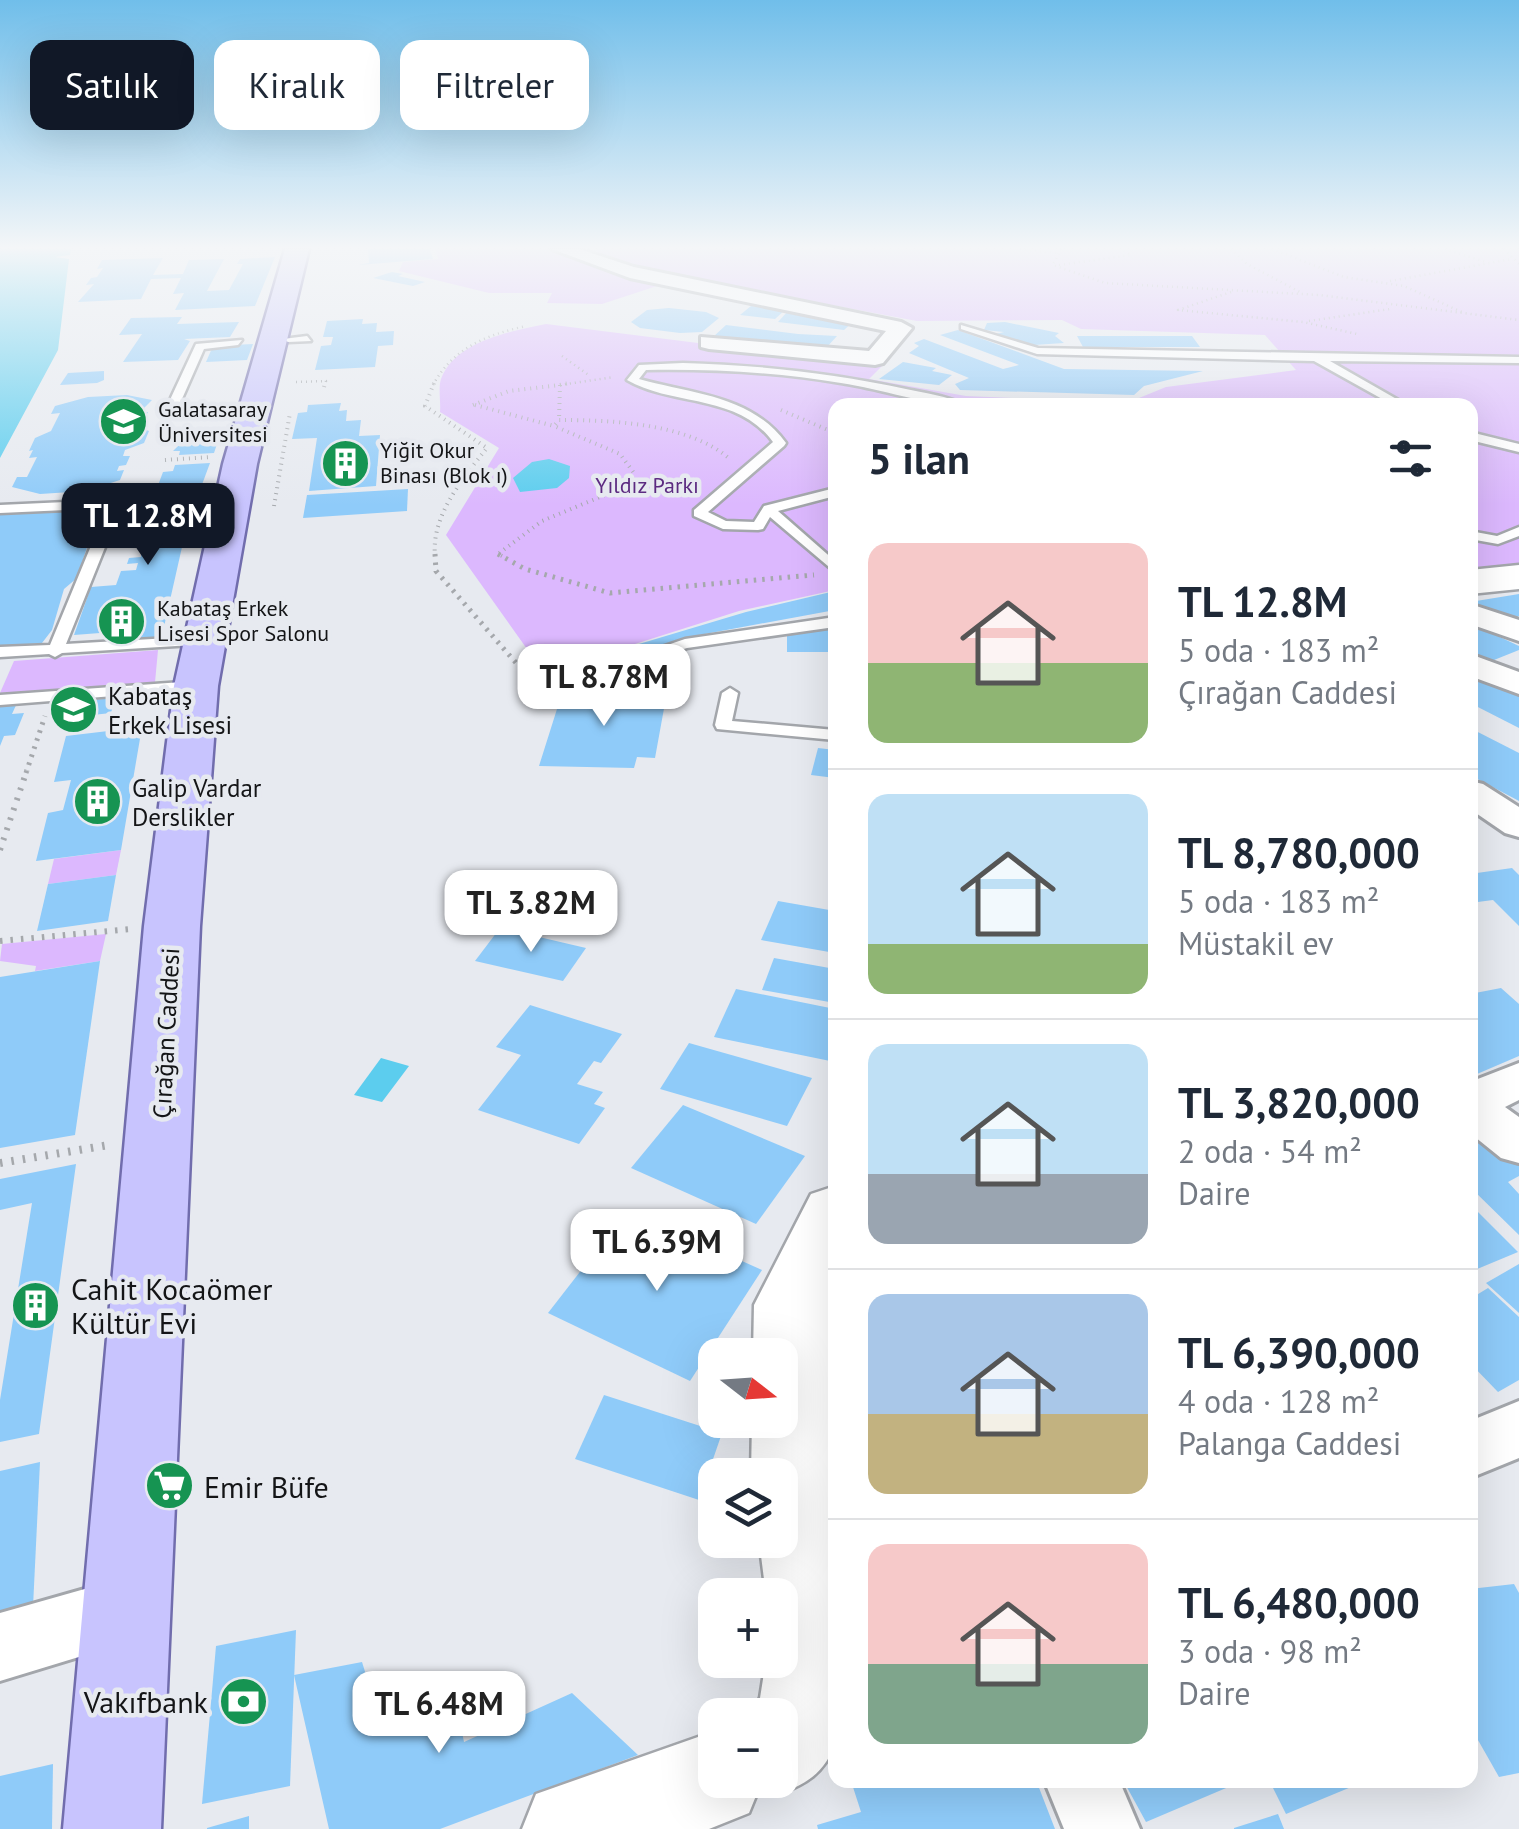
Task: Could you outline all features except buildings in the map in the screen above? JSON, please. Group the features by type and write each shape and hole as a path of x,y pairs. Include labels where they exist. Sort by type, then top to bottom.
{"main road":[{"name":"Çırağan Caddesi","path":"112,1829 172,926 200,664 240,464 274,334"},
{"path":"1478,581 1519,577"},
{"path":"798,1722 806,1696 815,1629 813,1497 791,1305 828,1228"},
{"path":"571,1829 698,1785"}],"street":[{"path":"709,342 875,358 895,334"},
{"path":"1478,616 1519,631"},
{"path":"1478,666 1514,677"},
{"path":"1478,797 1519,825"},
{"path":"1478,1101 1519,1080"},
{"path":"1478,1111 1519,1144"},
{"path":"1478,1446 1519,1428"},
{"path":"0,1647 127,1611"},
{"path":"798,1753 828,1745"},
{"path":"1084,1788 1102,1829"}],"lane":[{"path":"988,334 1038,352 1519,360"},
{"path":"288,340 307,338"},
{"path":"168,416 200,346 238,342"},
{"path":"1316,358 1389,398"},
{"path":"828,494 769,509 758,526 723,526 699,513 780,443 771,426 731,406 632,380 643,367 772,370 879,384 932,398"},
{"path":"1478,441 1519,448"},
{"path":"0,510 80,505 113,510 55,652"},
{"path":"769,509 828,562"},
{"path":"1478,550 1519,530"},
{"path":"1478,536 1498,540"},
{"path":"587,675 685,644 828,623"},
{"path":"0,652 55,652 200,664"},
{"path":"0,700 51,698 200,664"},
{"path":"730,693 722,725 828,735"}],"path":[{"path":"499,334 462,346 449,356 431,382 425,406 487,448 462,479 433,536 436,572 518,664 546,675 587,675"},
{"path":"274,506 307,338"},
{"path":"562,356 590,376"},
{"path":"635,376 590,376 560,385 509,391 474,404 554,426 620,454 634,473 629,484 605,498 532,524 511,538 498,554 525,569 610,593 817,574"},
{"path":"296,382 326,380 324,387"},
{"path":"554,426 559,420 560,385"},
{"path":"559,420 590,418 699,439 729,454 739,480"},
{"path":"0,850 51,698"},
{"path":"0,940 172,926"},
{"path":"0,1163 160,1139"}],"green space":[{"name":"Yıldız Parkı","path":"504,334 629,334 882,366 869,379 966,396 1013,398 828,398 828,592 739,611 575,663 527,649 446,535 499,448 440,412 441,379 459,355"},
{"name":"Yıldız Parkı","path":"1245,334 1519,334 1519,570 1478,573 1478,398 1139,398 1166,387 1296,370 1265,335"},
{"path":"158,650 155,682 0,693 14,661"},
{"path":"121,850 116,875 48,884 54,859"},
{"path":"106,934 100,961 35,971 36,966 0,961 2,944"}],"water":[{"path":"0,334 60,334 58,350 0,458"},
{"path":"549,459 570,466 569,478 557,488 520,492 513,478 532,462"},
{"path":"381,1058 409,1066 382,1102 354,1095"}],"place":[{"name":"Galatasaray Üniversitesi","path":"123,422"},
{"name":"Yiğit Okur Binası (Blok ı)","path":"345,463"},
{"name":"Kabataş Erkek Lisesi Spor Salonu","path":"122,621"},
{"name":"Kabataş Erkek Lisesi","path":"73,710"},
{"name":"Galip Vardar Derslikler","path":"97,802"},
{"name":"Cahit Kocaömer Kültür Evi","path":"36,1305"},
{"name":"Emir Büfe","path":"169,1486"},
{"name":"Vakıfbank","path":"243,1701"}]}
